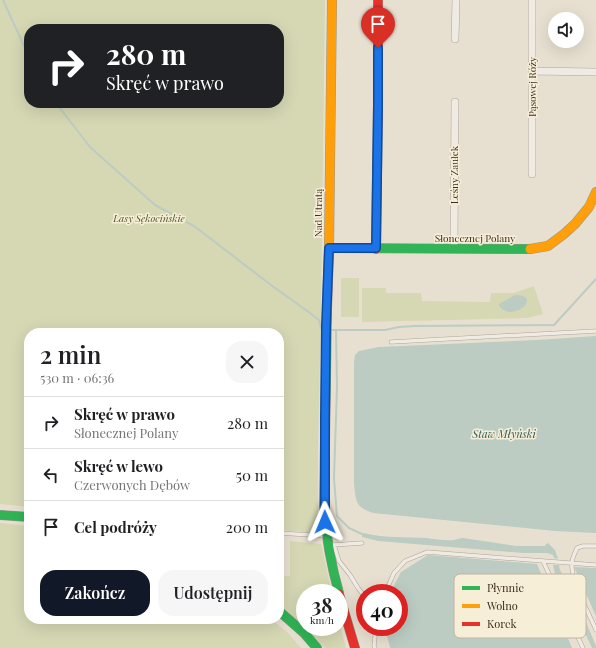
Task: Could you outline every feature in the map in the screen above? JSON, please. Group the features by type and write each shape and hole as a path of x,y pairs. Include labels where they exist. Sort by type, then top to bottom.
{"street":[{"name":"Nad Utratą","path":"332,0 324,507 326,536 331,546 333,573 336,584"},
{"path":"376,248 378,0"},
{"path":"455,39 456,0"},
{"name":"Pąsowej Róży","path":"532,0 532,174"},
{"path":"532,71 596,72"},
{"name":"Leśny Zaułek","path":"454,249 455,102"},
{"name":"Słonecznej Polany","path":"329,248 531,249 548,246 575,224 589,207 596,192"},
{"path":"0,515 24,517"},
{"path":"284,615 304,633 317,648"},
{"name":"Nad Utratą","path":"348,626 354,648"}],"lane":[{"path":"391,342 596,331"},
{"path":"284,533 326,536"},
{"path":"356,585 339,561 331,546 362,543"},
{"path":"573,574 572,563 577,548 583,546 596,546"},
{"path":"389,584 394,573 405,561 427,552 596,565"},
{"path":"543,561 549,574"},
{"path":"586,607 596,630"},
{"path":"375,636 375,648"},
{"path":"578,638 583,648"}],"green space":[{"name":"Lasy Sękocińskie","path":"0,0 325,0 318,447 319,533 284,530 284,328 24,328 24,506 0,504"},
{"path":"341,278 359,278 359,317 341,317"},
{"path":"534,286 543,314 527,318 362,322 362,288 386,288 386,293 421,293 422,301 490,302 491,293 514,293"},
{"path":"0,523 24,525 24,624 277,624 287,632 301,648 0,648"},
{"path":"290,541 321,544 330,584 296,584 296,620 284,608 284,576 290,576"},
{"path":"313,636 343,636 346,648 325,648"}],"water":[{"path":"515,295 523,296 527,299 523,307 511,312 505,311 499,306 499,304"},
{"name":"Staw Młyński","path":"596,336 596,533 555,531 373,513 360,506 356,499 354,484 354,362 355,355 359,351 379,347"},
{"path":"363,533 386,537 445,540 463,538 516,546 545,546 548,543 555,550 558,559 547,553 523,553 378,541 362,537"},
{"path":"428,555 537,564 541,574 454,574 454,638 568,638 572,648 390,648 387,636 408,636 408,584 395,584 401,572"},
{"path":"553,565 559,565 562,574 555,574"},
{"path":"574,567 596,568 596,616 586,594 586,574 577,574"},
{"path":"586,622 596,646 596,648 592,648 586,635"}],"waterway":[{"path":"3,0 24,46"},
{"path":"60,108 90,147 155,205 194,226 319,320 321,328"},
{"path":"332,330 385,330 415,326 554,325 596,279"},
{"path":"336,331 337,387 334,478 337,516 349,528 364,535"}],"traffic: fast":[{"path":"329,248 530,249"},
{"path":"327,310 324,507 329,550 337,584"},
{"path":"0,515 24,517"},
{"path":"284,615 304,633 317,648"}],"traffic: slow":[{"path":"327,310 332,0"},
{"path":"530,249 548,246 564,234 575,224 589,207 596,192"}],"traffic: jam":[{"path":"376,249 378,0"},
{"path":"348,624 355,648"}],"route":[{"path":"325,522 326,326 329,248 376,248 378,48"}]}
